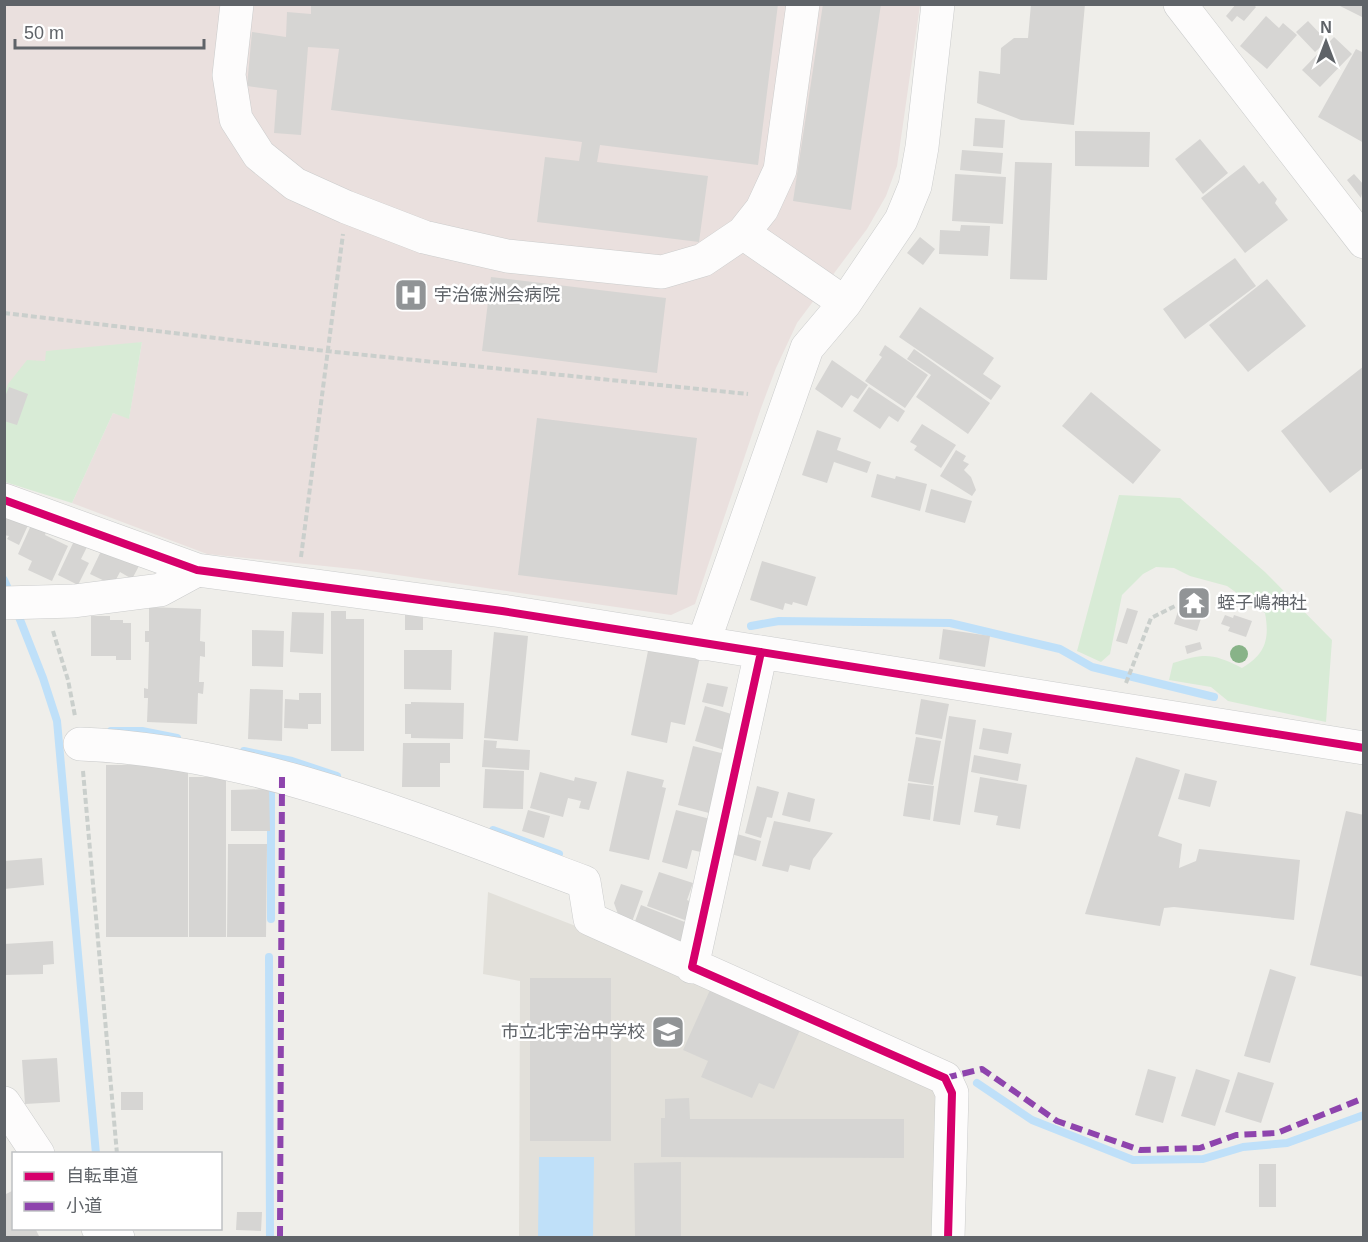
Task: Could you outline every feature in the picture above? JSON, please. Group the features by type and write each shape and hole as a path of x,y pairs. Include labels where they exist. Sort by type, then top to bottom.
{"street":[{"path":"237,4 229,75 236,119 259,155 296,184 346,207 424,237 507,256 663,272 703,260 743,233 762,209 780,170 802,4"},
{"path":"703,644 807,348 845,303 901,220 915,186 922,147 938,4"},
{"path":"1180,4 1364,242"},
{"path":"743,233 845,303"},
{"path":"4,500 197,570 297,585 502,610 1364,748"},
{"path":"26,603 160,590 197,570"},
{"path":"692,967 761,652"},
{"path":"80,744 205,757 282,777 414,819 584,882 590,919 692,967 945,1078 952,1093 948,1238"},
{"path":"4,1103 37,1152"},
{"path":"102,1230 118,1237"}],"path":[{"path":"297,585 346,207"},
{"path":"4,313 326,351 748,394"},
{"path":"26,603 57,641 68,680 80,744 117,1152"},
{"path":"1127,682 1151,618 1177,605"}],"shaded area":[{"name":"宇治徳洲会病院","path":"5,5 920,5 897,166 886,196 867,229 797,323 761,408 695,604 671,615 363,570 207,554 72,503 113,413 129,418 142,342 46,361 5,397"},
{"name":"市立北宇治中学校","path":"488,892 586,930 931,1084 940,1095 937,1237 519,1237 520,981 483,974"}],"green space":[{"path":"142,342 129,419 113,413 72,503 5,482 5,393 8,384 27,360 45,361 46,351"},
{"path":"1119,495 1180,498 1265,572 1332,640 1326,722 1228,701 1211,687 1169,680 1173,663 1193,657 1215,657 1242,668 1261,652 1267,631 1265,613 1227,586 1190,576 1174,568 1156,567 1143,574 1122,595 1110,654 1101,662 1077,651"}],"water":[{"path":"539,1157 594,1157 593,1237 538,1237"}],"building":[{"path":"311,4 778,4 758,165 600,145 597,162 708,176 699,242 537,222 545,157 579,161 582,142 331,110 339,49 308,47 301,135 274,133 277,90 247,86 252,32 286,37 287,12 311,14"},
{"path":"823,4 881,4 851,210 793,201"},
{"path":"1031,4 1085,4 1074,125 1021,120 977,103 979,71 1000,74 1001,48 1014,38 1028,38"},
{"path":"1236,4 1253,4 1256,7 1244,21 1237,16 1232,22 1226,16"},
{"path":"1336,4 1364,4 1364,18"},
{"path":"1266,16 1279,28 1283,23 1297,35 1267,69 1240,46"},
{"path":"1308,21 1327,41 1315,52 1296,32"},
{"path":"1334,37 1352,54 1320,87 1302,70"},
{"path":"1356,49 1364,53 1364,143 1318,117"},
{"path":"975,118 1005,120 1003,148 973,146"},
{"path":"1075,131 1150,132 1149,167 1075,166"},
{"path":"1200,139 1228,173 1203,194 1175,159"},
{"path":"962,150 1003,153 1001,174 960,170"},
{"path":"1015,162 1052,163 1047,280 1010,279"},
{"path":"1244,165 1259,184 1263,181 1277,199 1275,203 1288,220 1245,253 1201,198"},
{"path":"955,174 1006,177 1003,224 952,221"},
{"path":"1354,174 1364,185 1361,198 1347,180"},
{"path":"961,225 990,226 988,256 939,254 940,230 960,231"},
{"path":"920,237 935,249 923,265 907,253"},
{"path":"1235,258 1256,286 1185,339 1163,309"},
{"path":"491,277 666,298 657,373 482,351"},
{"path":"1267,279 1306,326 1248,372 1209,325"},
{"path":"920,307 994,358 983,374 1001,386 991,400 899,337"},
{"path":"885,345 928,375 905,408 865,381 882,357 879,355"},
{"path":"914,349 990,403 968,434 916,397 931,375 907,359"},
{"path":"832,360 868,385 858,399 851,395 842,408 815,389"},
{"path":"1364,366 1364,467 1330,493 1281,431"},
{"path":"9,387 28,394 17,425 4,421 4,399"},
{"path":"869,387 905,411 898,422 889,416 880,429 853,411"},
{"path":"1091,392 1161,450 1133,484 1062,426"},
{"path":"537,418 697,438 677,595 518,575"},
{"path":"922,424 956,445 941,468 914,450 917,446 910,442"},
{"path":"817,430 841,438 837,450 871,462 867,473 834,462 827,483 802,475"},
{"path":"956,450 966,456 963,461 969,464 964,470 971,477 976,490 972,496 940,476"},
{"path":"877,474 927,484 920,511 871,497"},
{"path":"931,489 972,501 965,523 925,512"},
{"path":"4,512 29,523 19,545 7,539 9,536 4,535"},
{"path":"32,523 47,529 45,535 68,546 52,581 28,570 32,561 18,554"},
{"path":"74,541 87,547 81,559 89,563 78,585 58,575"},
{"path":"103,547 139,566 132,579 120,572 113,585 90,574"},
{"path":"762,561 816,577 807,606 793,602 792,605 785,603 783,610 750,600"},
{"path":"1186,586 1209,593 1197,631 1174,624"},
{"path":"149,607 201,609 200,641 205,642 205,657 200,656 199,682 204,682 203,694 198,693 197,724 147,722 148,698 144,698 144,688 148,689 149,642 145,642 145,631 149,631"},
{"path":"1127,608 1138,611 1127,644 1116,641"},
{"path":"331,611 346,611 346,619 364,619 364,751 331,751"},
{"path":"292,612 324,613 323,654 290,652"},
{"path":"405,615 423,616 423,630 405,630"},
{"path":"1225,615 1233,618 1234,615 1252,621 1246,637 1228,631 1230,627 1221,624"},
{"path":"91,616 110,616 110,620 123,620 123,623 131,623 131,660 116,660 116,656 91,656"},
{"path":"943,629 990,636 985,667 939,659"},
{"path":"252,630 284,631 283,667 252,666"},
{"path":"494,632 528,636 518,741 484,738"},
{"path":"1200,642 1202,649 1187,654 1185,646"},
{"path":"649,646 700,657 685,725 671,722 667,743 631,735"},
{"path":"404,650 452,650 451,690 404,689"},
{"path":"707,683 728,687 723,707 702,702"},
{"path":"250,689 283,690 282,741 248,739"},
{"path":"299,693 321,693 321,724 308,724 308,729 284,728 285,699 299,700"},
{"path":"921,699 949,704 942,739 915,734"},
{"path":"411,702 464,703 463,739 411,738 411,734 405,734 405,704 411,704"},
{"path":"705,706 738,716 728,751 695,741"},
{"path":"949,716 976,720 960,825 933,821"},
{"path":"983,728 1012,733 1008,754 979,749"},
{"path":"916,737 941,741 933,785 908,781"},
{"path":"484,740 497,741 496,748 530,750 529,770 482,767"},
{"path":"403,743 450,743 450,763 440,763 440,787 402,787"},
{"path":"693,746 729,755 713,814 678,805"},
{"path":"974,755 1021,764 1018,781 971,772"},
{"path":"1136,757 1180,770 1158,836 1182,844 1179,868 1196,861 1199,849 1300,860 1294,920 1174,907 1164,908 1160,926 1085,914"},
{"path":"106,765 188,765 188,937 106,937"},
{"path":"485,769 524,771 523,809 483,808"},
{"path":"627,771 664,780 662,787 666,788 649,860 609,851"},
{"path":"540,772 574,781 575,777 597,782 589,810 579,808 581,801 568,798 563,817 530,808"},
{"path":"1185,773 1217,781 1210,807 1178,799"},
{"path":"189,777 226,777 226,937 189,937"},
{"path":"980,777 1027,785 1020,829 996,825 998,816 974,812"},
{"path":"908,783 934,786 930,820 903,816"},
{"path":"757,786 779,792 772,818 767,817 761,838 745,833"},
{"path":"269,789 270,831 231,831 231,790"},
{"path":"788,792 815,799 810,822 782,815"},
{"path":"528,810 550,816 544,838 522,831"},
{"path":"676,810 714,820 705,853 692,850 687,869 662,862"},
{"path":"1346,811 1364,815 1364,977 1310,965"},
{"path":"774,821 833,833 813,859 810,870 790,865 788,872 762,866"},
{"path":"737,834 761,841 756,861 731,854"},
{"path":"228,844 267,844 266,937 227,937"},
{"path":"42,858 44,885 4,889 4,861"},
{"path":"659,872 693,883 687,900 697,904 690,922 647,906"},
{"path":"621,884 643,891 632,922 619,917 614,903"},
{"path":"641,905 695,926 688,944 634,924"},
{"path":"53,941 54,964 43,965 43,974 4,975 4,944"},
{"path":"1270,969 1296,977 1270,1063 1244,1056"},
{"path":"530,978 611,978 611,1141 530,1141"},
{"path":"710,990 800,1030 774,1089 759,1083 752,1098 701,1077 708,1061 683,1050"},
{"path":"57,1058 60,1102 25,1104 22,1060"},
{"path":"1148,1069 1176,1077 1163,1123 1135,1115"},
{"path":"1196,1069 1230,1080 1215,1126 1181,1116"},
{"path":"1238,1072 1274,1083 1261,1123 1225,1112"},
{"path":"121,1092 143,1092 143,1110 121,1110"},
{"path":"689,1098 690,1119 904,1119 904,1158 661,1157 661,1118 665,1118 665,1099"},
{"path":"681,1162 681,1238 635,1238 634,1163"},
{"path":"1259,1164 1276,1164 1276,1207 1259,1207"},
{"path":"12,1191 12,1230 36,1230 40,1238 4,1238 4,1195"},
{"path":"237,1212 262,1212 261,1231 236,1230"}],"waterway":[{"path":"4,580 11,595"},
{"path":"17,612 57,721 96,1152"},
{"path":"751,626 779,621 950,623 1060,649 1092,667 1214,697"},
{"path":"111,731 142,731 177,738"},
{"path":"244,751 292,761 337,776"},
{"path":"271,789 271,919"},
{"path":"493,830 559,854"},
{"path":"269,957 270,1238"},
{"path":"977,1083 1032,1120 1133,1160 1203,1159 1243,1147 1287,1143 1364,1115"}],"marked path":[{"path":"280,1238 282,777"},
{"path":"945,1078 982,1069 1057,1121 1140,1150 1200,1148 1236,1135 1277,1133 1364,1098"}],"cycle path":[{"path":"4,500 197,570 502,611 1364,748"},
{"path":"761,652 692,967 945,1078 952,1093 948,1238"}],"place":[{"name":"宇治徳洲会病院","path":"411,295"},
{"name":"蛭子嶋神社","path":"1194,603"},
{"name":"市立北宇治中学校","path":"668,1032"}]}
